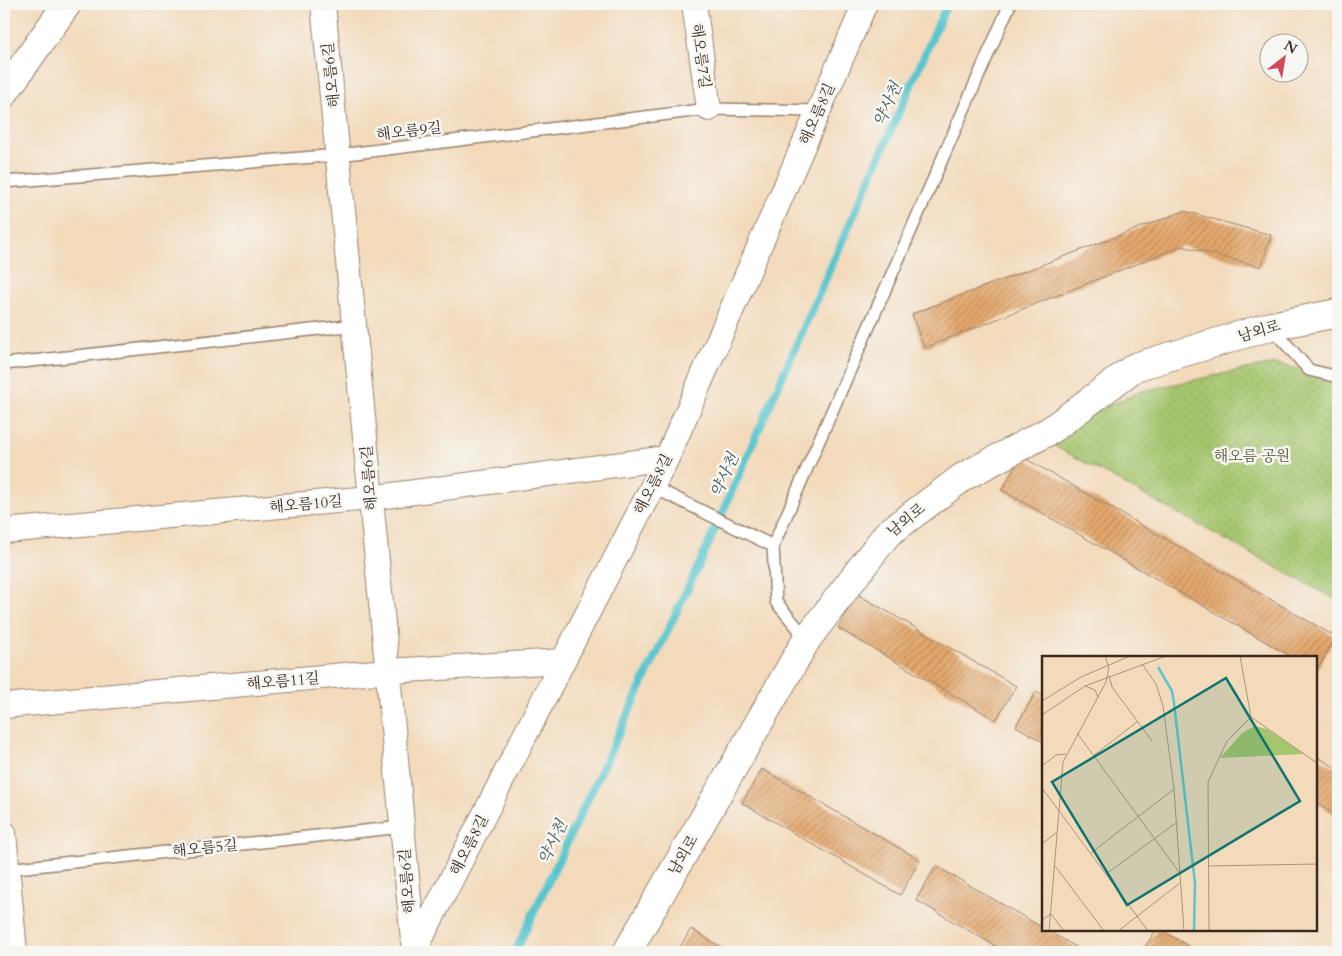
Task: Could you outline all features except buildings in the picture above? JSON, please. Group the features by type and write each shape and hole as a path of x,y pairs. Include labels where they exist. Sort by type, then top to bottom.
{"street":[{"path":"4,93 67,4"},
{"name":"해오름6길","path":"323,4 356,325 370,498 414,952"},
{"name":"해오름7길","path":"694,4 709,109"},
{"name":"해오름8길","path":"414,952 667,458 865,4"},
{"name":"남외로","path":"627,952 808,639 887,534 963,477 1051,430 1135,367 1271,326 1338,313"},
{"name":"해오름10길","path":"4,531 370,498 667,458"},
{"name":"해오름11길","path":"4,706 387,671 563,661"},
{"path":"4,833 15,952"}],"lane":[{"path":"808,639 776,602 773,546 1010,4"},
{"name":"해오름9길","path":"4,182 339,155 709,109 818,111"},
{"path":"4,364 356,325"},
{"path":"1271,326 1309,370 1338,377"},
{"path":"653,487 773,546"},
{"name":"해오름5길","path":"7,869 402,827"}],"green space":[{"name":"해오름 공원","path":"1276,364 1338,377 1338,601 1038,437 1142,391"}],"waterway":[{"name":"약사천","path":"515,952 704,554 947,4"}]}
